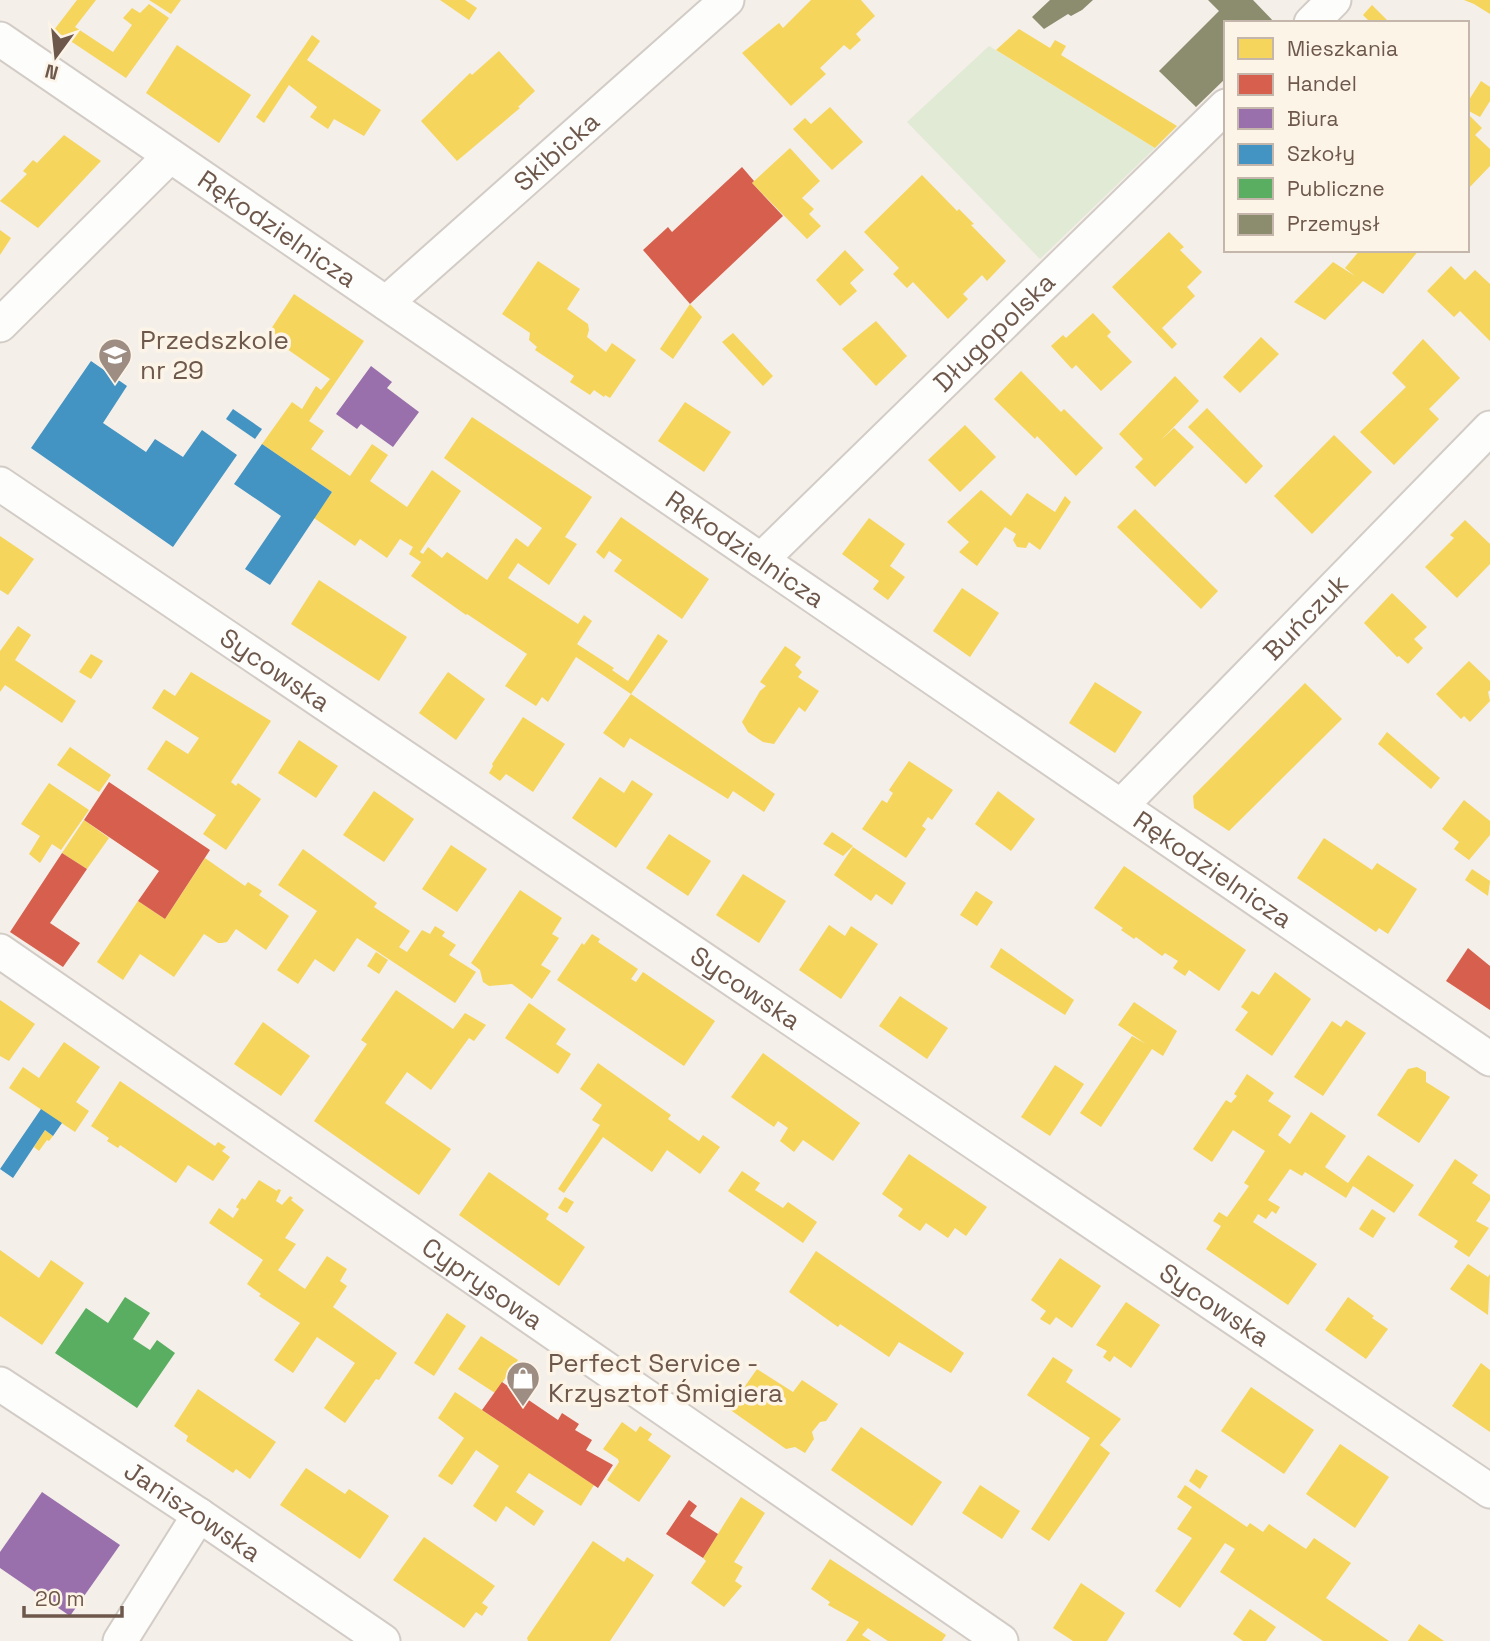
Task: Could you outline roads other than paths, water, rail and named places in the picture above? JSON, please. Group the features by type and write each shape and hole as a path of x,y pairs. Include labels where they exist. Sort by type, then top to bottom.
{"street":[{"name":"Skibicka","path":"386,303 727,0"},
{"path":"1313,21 1335,0"},
{"name":"Rękodzielnicza","path":"0,39 1490,1059"},
{"name":"Długopolska","path":"761,560 1224,108"},
{"path":"0,325 170,156"},
{"name":"Buńczuk","path":"1121,806 1490,428"},
{"name":"Sycowska","path":"0,484 1490,1491"},
{"name":"Cyprysowa","path":"0,951 1001,1641"},
{"name":"Janiszowska","path":"0,1384 199,1515 383,1641"},
{"path":"120,1641 199,1515"}],"place":[{"name":"Przedszkole nr 29","path":"115,385"},
{"name":"Perfect Service - Krzysztof Śmigiera","path":"523,1408"}]}
